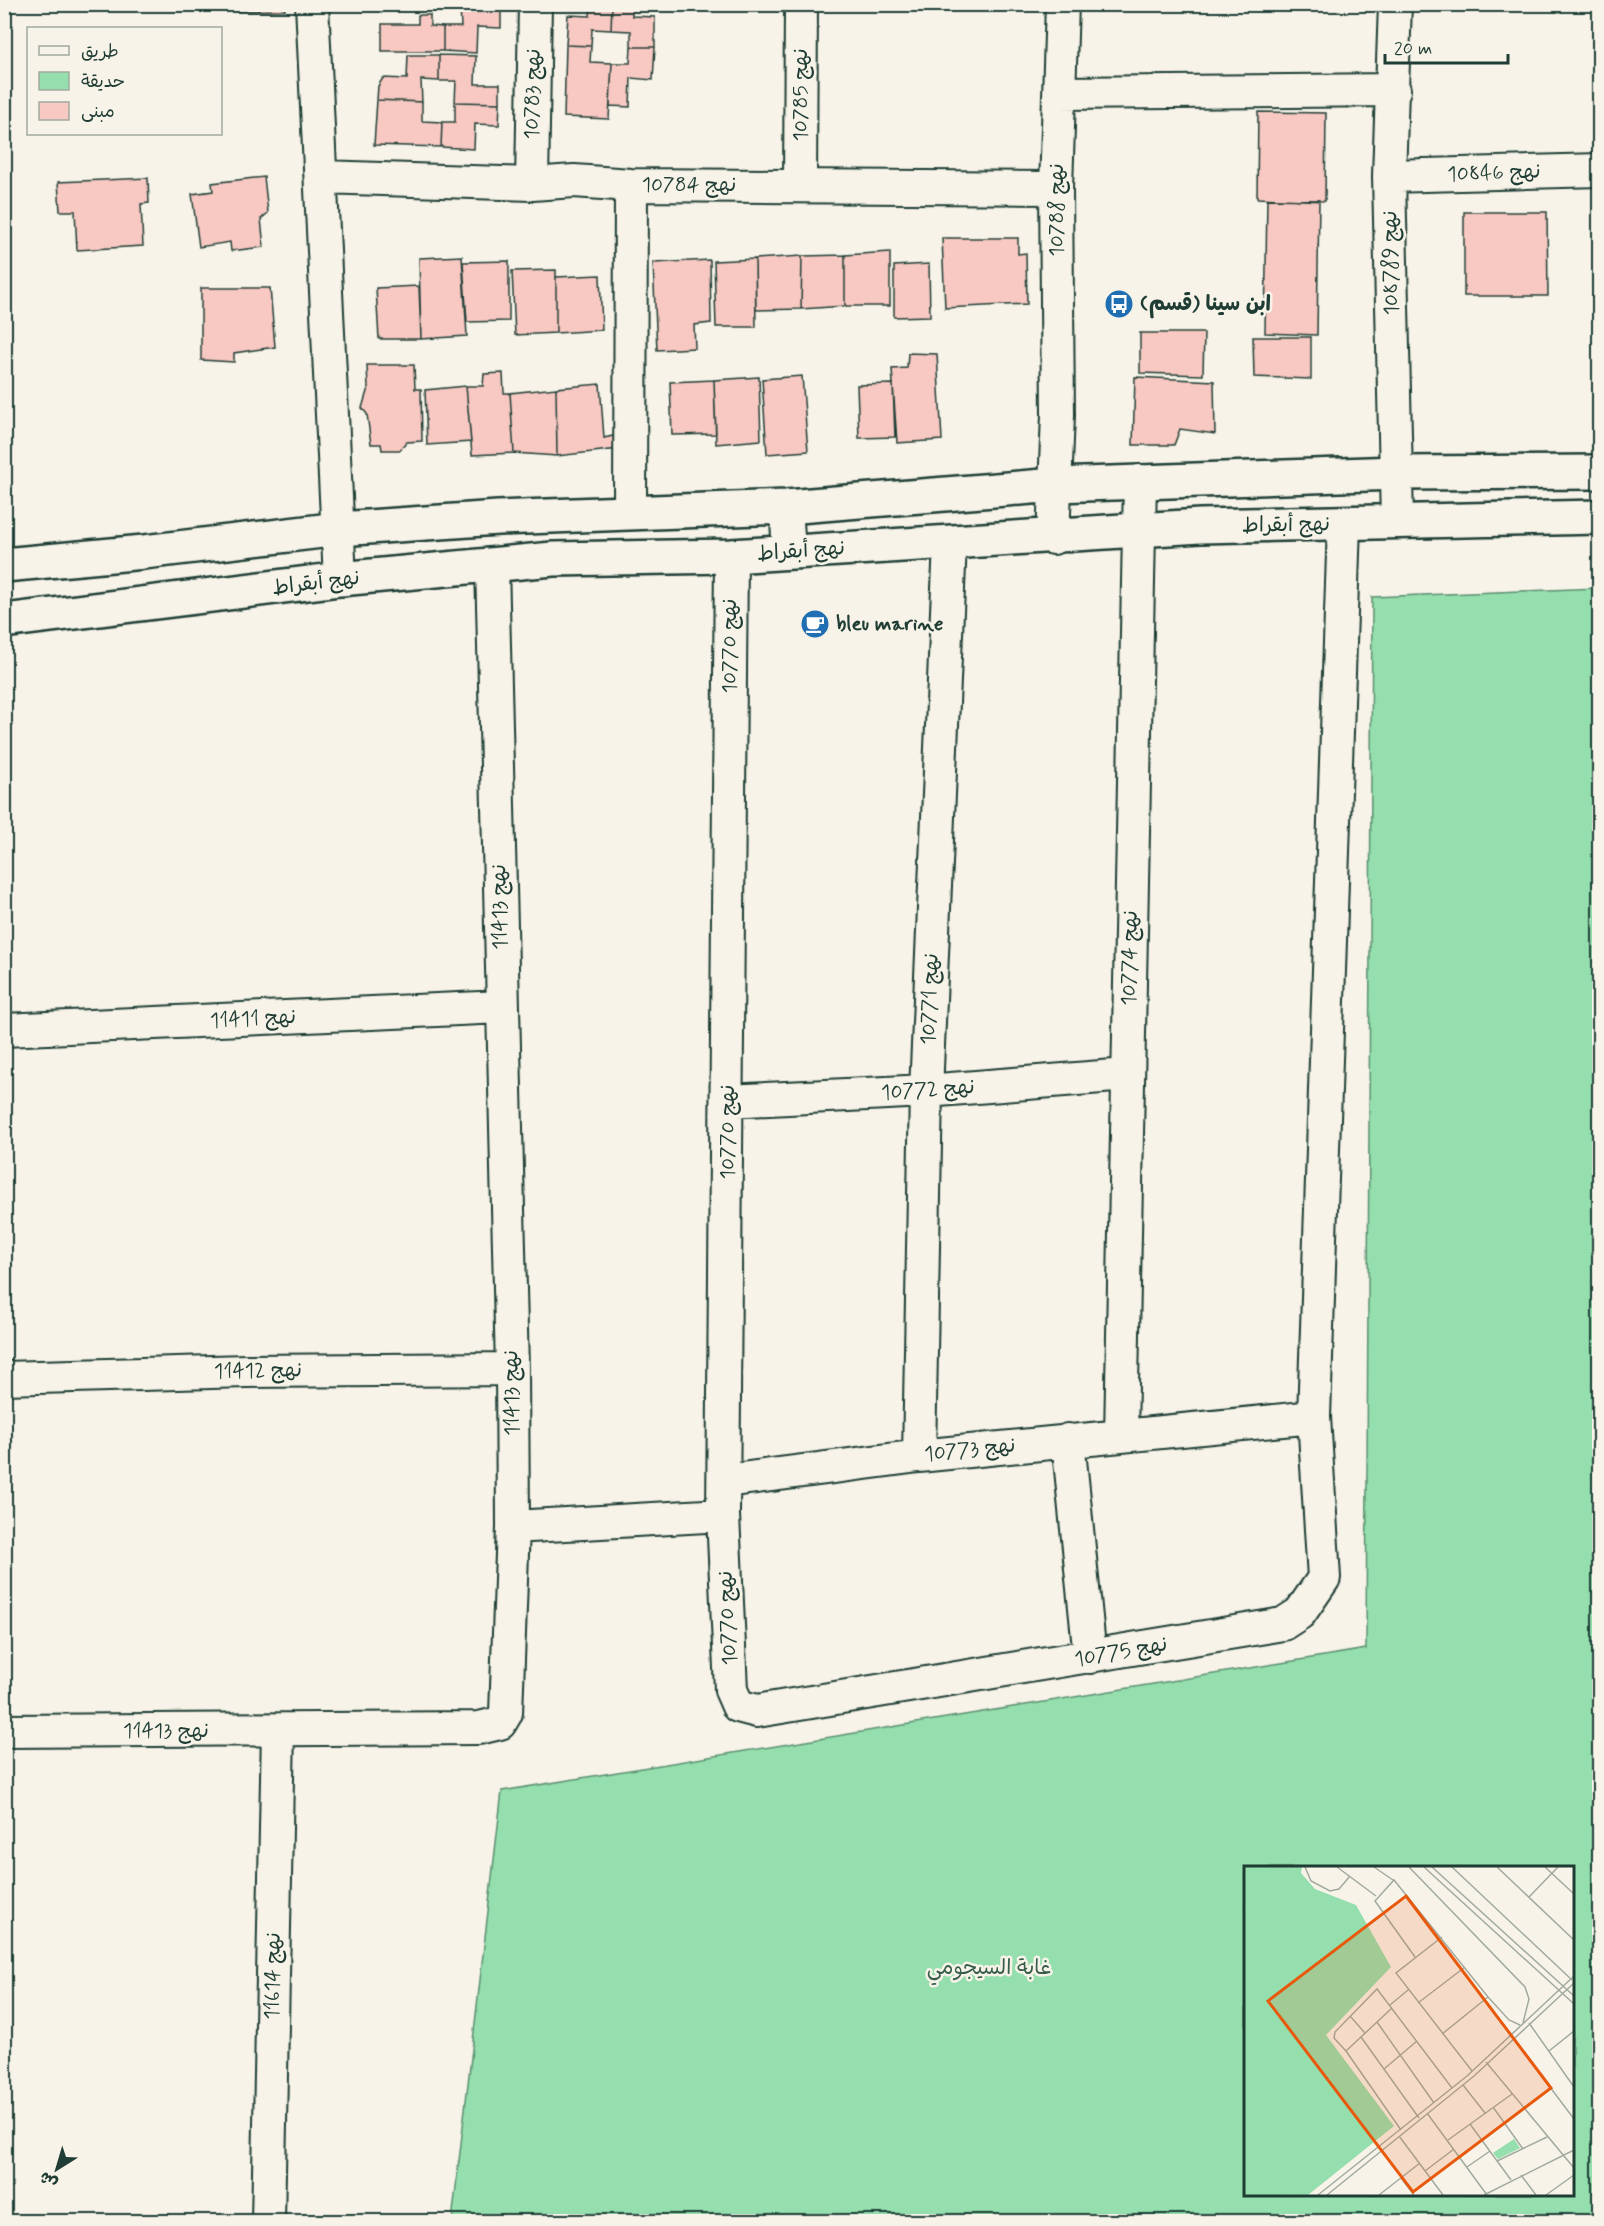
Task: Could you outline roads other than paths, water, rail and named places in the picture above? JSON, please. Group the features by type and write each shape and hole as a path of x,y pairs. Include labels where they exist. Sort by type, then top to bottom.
{"street":[{"path":"312,4 340,579"},
{"name":"نهج 10783","path":"532,184 535,4"},
{"name":"نهج 10785","path":"800,185 801,4"},
{"name":"نهج 10788","path":"1053,538 1058,416 1056,188 1062,4"},
{"name":"نهج 108789","path":"1395,4 1394,90 1389,176 1397,521"},
{"path":"1060,93 1394,90"},
{"name":"نهج 10846","path":"1389,176 1599,170"},
{"name":"نهج 10784","path":"322,177 532,184 574,181 631,185 1056,188"},
{"path":"630,513 631,185"},
{"path":"4,565 144,552 339,529 498,518 786,507 1056,484 1396,473 1599,472"},
{"name":"نهج 10774","path":"1121,1435 1140,481"},
{"path":"786,507 789,551"},
{"name":"نهج أبقراط","path":"4,621 340,579 553,559 730,556 1053,538 1200,526 1599,517"},
{"name":"نهج 10775","path":"738,1706 757,1711 1283,1624 1300,1613 1324,1578 1314,1417 1344,524"},
{"name":"نهج 10771","path":"919,1456 926,1091 950,543"},
{"name":"نهج 10770","path":"730,556 728,1101 723,1515 731,1690 738,1706"},
{"name":"نهج 11413","path":"4,1731 479,1728 500,1723 506,1713 513,1527 512,1369 492,565"},
{"name":"نهج 11411","path":"4,1029 502,1007"},
{"name":"نهج 10772","path":"728,1101 926,1091 1127,1074"},
{"name":"نهج 11412","path":"4,1378 246,1371 512,1369"},
{"name":"نهج 10773","path":"725,1480 1068,1440 1314,1417"},
{"path":"1068,1440 1090,1657"},
{"path":"513,1527 723,1515"},
{"name":"نهج 11614","path":"268,2222 278,1730"}],"place":[{"name":"(ابن سينا (قسم","path":"1119,304"},
{"name":"bleu marine","path":"815,624"}],"park label":[{"name":"غابة السيجومي","path":"989,1968"}]}
